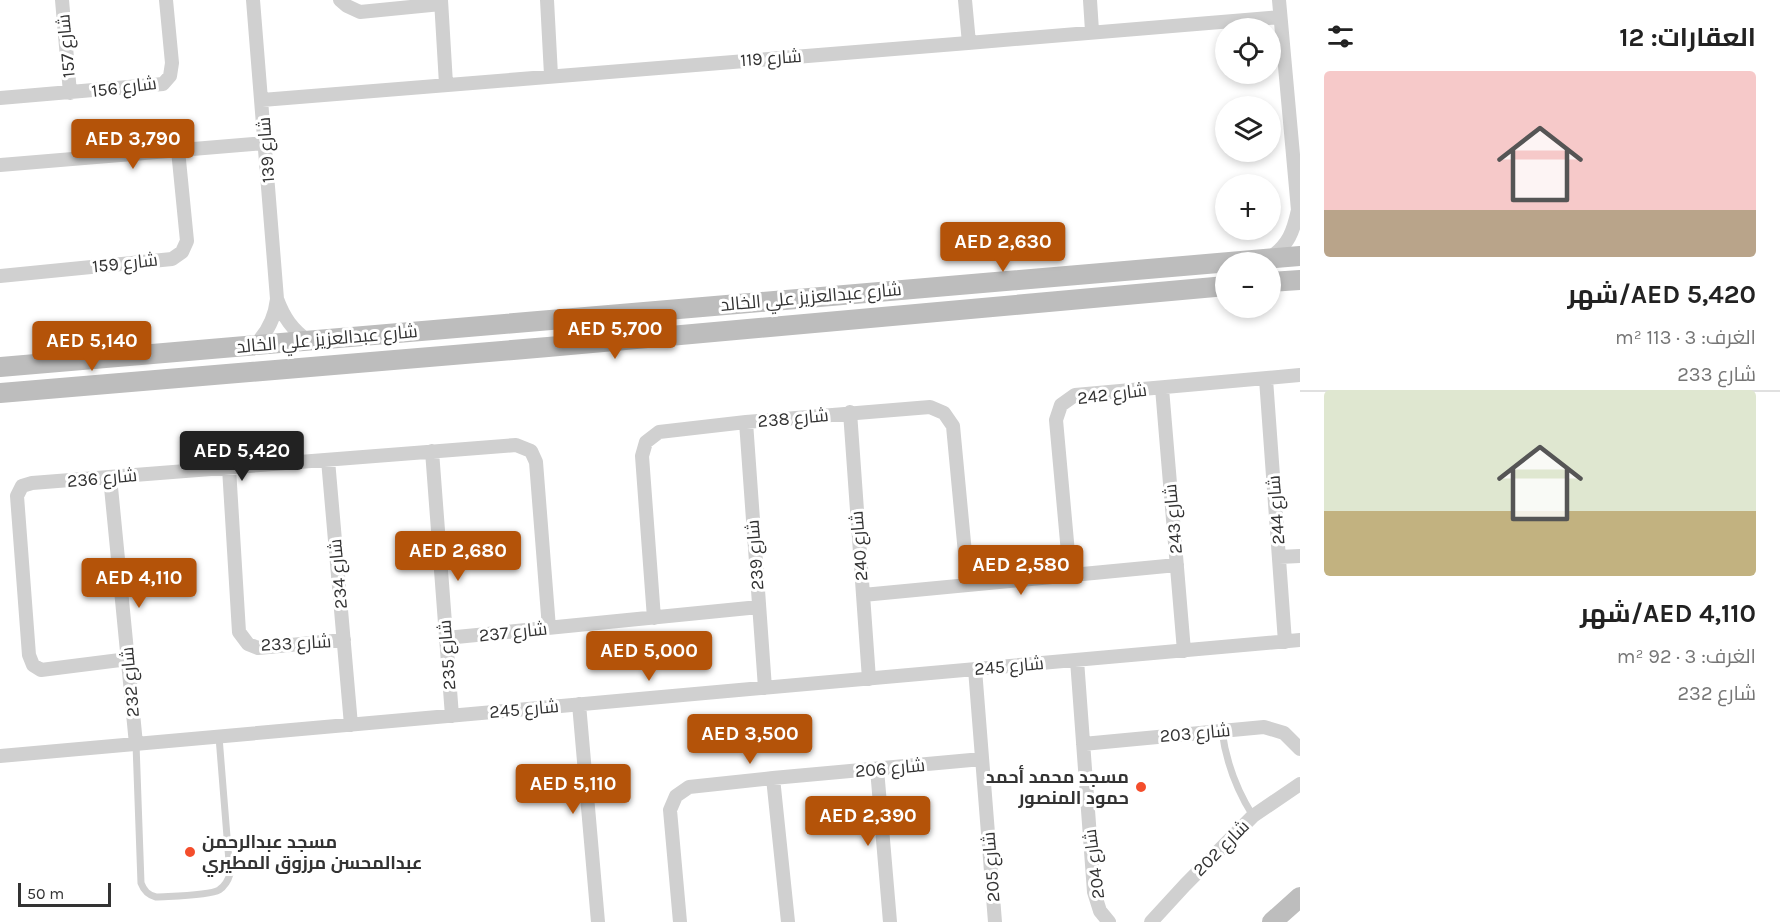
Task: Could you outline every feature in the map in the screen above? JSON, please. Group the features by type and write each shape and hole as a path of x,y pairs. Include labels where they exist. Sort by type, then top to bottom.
{"street":[{"name":"شارع 157","path":"62,0 70,93"},
{"name":"شارع 156","path":"0,98 163,84 170,76 172,63 166,0"},
{"name":"شارع 139","path":"254,0 278,299 288,323 308,340"},
{"path":"340,0 360,12 441,2 446,84"},
{"path":"548,0 551,75"},
{"path":"965,0 969,42"},
{"path":"1090,0 1092,31"},
{"path":"1277,252 1289,239 1299,213 1279,0"},
{"name":"شارع 119","path":"262,100 1280,17"},
{"path":"0,165 264,143"},
{"name":"شارع 159","path":"0,276 172,259 182,252 187,241 178,150"},
{"name":"شارع عبدالعزيز علي الخالد","path":"1281,257 1300,256"},
{"name":"شارع عبدالعزيز علي الخالد","path":"0,367 1215,263"},
{"path":"984,309 977,302 980,294 1058,286 1075,282 1095,273"},
{"path":"1281,281 1300,280"},
{"name":"شارع عبدالعزيز علي الخالد","path":"0,393 984,309 1215,287"},
{"name":"شارع 139","path":"255,345 273,319 278,299"},
{"path":"548,347 564,338 585,332 658,326 667,320 669,316 667,309"},
{"path":"114,357 111,369 116,383"},
{"path":"89,359 95,371 92,385"},
{"name":"شارع 242","path":"1070,575 1056,420 1061,405 1076,395 1300,375"},
{"name":"شارع 244","path":"1266,379 1286,642"},
{"name":"شارع 243","path":"1162,388 1184,651"},
{"name":"شارع 238","path":"654,618 642,456 646,442 659,432 746,422 930,407 944,413 953,426 968,585"},
{"name":"شارع 240","path":"850,412 869,679"},
{"name":"شارع 239","path":"746,422 765,688"},
{"name":"شارع 236","path":"128,659 41,669 33,665 30,655 17,496 22,486 32,483 516,445 531,451 536,462 549,628"},
{"name":"شارع 235","path":"432,452 452,716"},
{"name":"شارع 234","path":"328,460 351,725"},
{"name":"شارع 233","path":"229,468 239,632 248,644 258,648 344,640"},
{"name":"شارع 232","path":"110,477 136,744"},
{"path":"1279,557 1300,556"},
{"path":"862,595 1177,566"},
{"name":"شارع 237","path":"446,638 759,607"},
{"name":"شارع 245","path":"0,756 1300,640"},
{"name":"شارع 204","path":"1077,660 1094,892 1100,911 1109,922"},
{"name":"شارع 205","path":"975,669 995,922"},
{"path":"579,704 598,922"},
{"name":"شارع 203","path":"1083,744 1264,727 1284,733 1300,748"},
{"name":"شارع 206","path":"680,922 670,810 676,795 689,787 982,759"},
{"path":"877,769 890,922"},
{"path":"773,778 788,922"},
{"name":"شارع 202","path":"1151,922 1253,816 1300,784"},
{"path":"1272,922 1300,897"}],"lane":[{"path":"1222,731 1232,776 1253,816"},
{"path":"136,744 143,888 156,897 208,893 220,890 230,874 219,737"}],"place":[{"name":"مسجد محمد أحمد حمود المنصور","path":"1141,787"},
{"name":"مسجد عبدالرحمن عبدالمحسن مرزوق المطيري","path":"190,852"}]}
